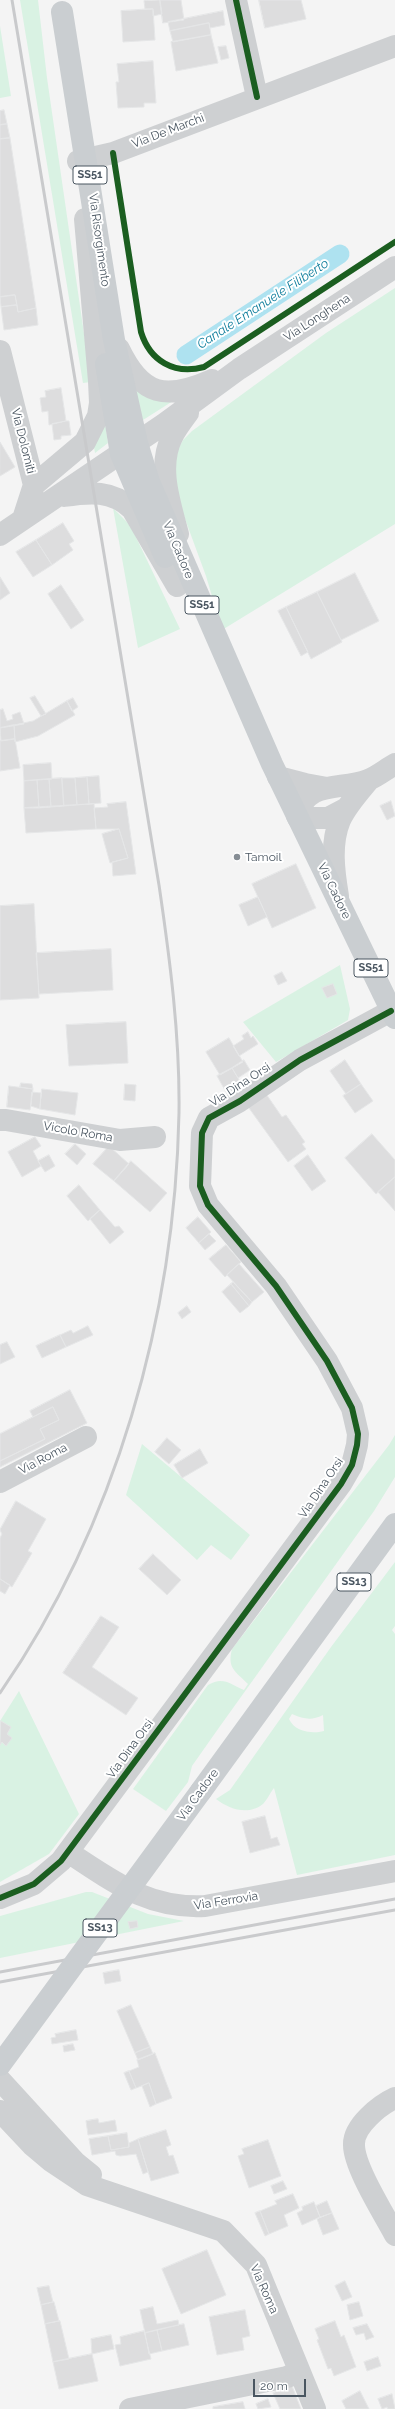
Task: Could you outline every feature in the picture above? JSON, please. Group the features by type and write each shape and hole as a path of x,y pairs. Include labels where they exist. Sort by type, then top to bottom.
{"main road":[{"name":"Via Risorgimento","path":"61,6 83,161 114,340 129,449"},
{"name":"Via Risorgimento","path":"83,161 85,219 114,417 129,449"},
{"name":"Via Cadore","path":"129,449 149,482 182,580 393,1015"},
{"name":"Via Cadore","path":"0,2065 395,1524"}],"street":[{"path":"236,0 257,98"},
{"name":"Via De Marchi","path":"83,161 113,153 395,46"},
{"name":"Via Risorgimento","path":"34,485 86,442 98,416 99,388 85,219"},
{"name":"Via Longhena","path":"0,535 56,496 129,449 239,369 395,267"},
{"name":"Via Longhena","path":"114,340 129,371 145,384 164,391 184,391 239,369"},
{"name":"Via Dolomiti","path":"0,351 34,485"},
{"name":"Via Longhena","path":"182,580 165,471 167,453 172,436 195,402"},
{"path":"24,519 34,485"},
{"name":"Via Longhena","path":"56,496 94,492 124,502 132,509 182,580"},
{"path":"348,808 328,818 297,817 307,796 326,788 368,780 395,764"},
{"path":"275,770 305,784 326,788"},
{"path":"339,902 335,878 334,847 340,820 368,780"},
{"name":"Via Dina Orsi","path":"0,1898 26,1888 39,1881 55,1868 340,1484 352,1465 358,1434 352,1408 327,1360 276,1286 217,1217 202,1194 200,1167 204,1124 209,1118 240,1100 280,1072 393,1015"},
{"name":"Vicolo Roma","path":"0,1120 120,1140 156,1137"},
{"name":"Via Roma","path":"0,1482 86,1437"},
{"name":"Via Ferrovia","path":"68,1852 112,1880 146,1898 169,1905 183,1907 205,1906 395,1871"},
{"name":"Via Roma","path":"0,2080 75,2162 92,2176 144,2204"},
{"path":"395,2098 378,2110 361,2126 355,2135 354,2145 357,2161 395,2235"},
{"name":"Via Roma","path":"0,2110 32,2145 68,2174 86,2185 223,2231 256,2265 315,2409"},
{"path":"130,2409 286,2377 299,2372"}],"green space":[{"path":"20,0 38,0 47,78 91,382 83,383"},
{"path":"0,26 11,96 0,98"},
{"path":"395,288 395,524 222,630 206,576 174,489 173,459 183,440 192,431 326,333"},
{"path":"131,383 173,401 143,420"},
{"path":"104,416 108,443 95,453 93,442"},
{"path":"113,508 127,522 134,533 180,629 138,648"},
{"path":"340,965 350,1009 348,1020 276,1062 243,1022"},
{"path":"395,1435 395,1477 374,1511 192,1766 188,1782 166,1811 133,1789 208,1685 213,1682 222,1681 244,1690 248,1684 231,1665 232,1649 389,1445"},
{"path":"142,1444 250,1535 231,1560 211,1545 197,1560 126,1495"},
{"path":"395,1562 395,1626 392,1630 395,1634 395,1855 297,1875 274,1788 263,1804 251,1810 239,1810 227,1806 216,1799 230,1790 331,1647","holes":["292,1714 311,1719 323,1715 324,1731 309,1732 295,1727 289,1719"]},
{"path":"19,1691 79,1814 49,1854 0,1882 0,1721"},
{"path":"86,1892 92,1892 148,1914 184,1921 0,1958 0,1916"}],"building":[{"path":"160,0 181,0 184,20 163,23"},
{"path":"160,0 162,14 153,16 153,9 145,9 144,1"},
{"path":"259,0 301,0 306,19 265,28"},
{"path":"153,9 155,40 123,42 121,11"},
{"path":"223,11 225,25 210,28 209,23 170,31 168,22"},
{"path":"209,23 211,35 173,42 170,31"},
{"path":"211,35 218,63 176,71 171,42"},
{"path":"226,46 229,58 221,60 218,47"},
{"path":"153,61 156,103 144,103 144,107 118,108 116,82 119,82 117,64"},
{"path":"4,110 7,124 0,125 0,111"},
{"path":"7,124 10,138 0,139 0,125"},
{"path":"10,138 36,308 18,312 15,295 0,297 0,139"},
{"path":"15,295 17,305 1,307 0,297"},
{"path":"17,305 18,312 36,308 38,325 4,330 1,307"},
{"path":"61,388 66,421 49,425 48,411 42,412 40,398 46,397 45,391"},
{"path":"69,421 71,435 61,436 61,439 54,440 52,424"},
{"path":"0,442 15,467 0,476"},
{"path":"63,523 74,541 69,544 73,550 52,565 36,540"},
{"path":"36,540 52,565 33,577 16,552"},
{"path":"355,573 379,621 341,640 317,592"},
{"path":"0,577 10,593 0,600"},
{"path":"61,585 84,620 71,629 48,594"},
{"path":"317,592 342,642 311,659 286,607"},
{"path":"286,607 308,652 301,656 278,611"},
{"path":"35,696 46,714 41,716 30,698"},
{"path":"73,698 78,707 72,711 67,701"},
{"path":"67,701 75,715 38,736 15,742 14,725 33,721"},
{"path":"3,709 7,721 13,719 12,715 20,712 24,724 0,728 0,710"},
{"path":"14,725 15,739 1,741 0,728"},
{"path":"15,739 20,768 0,771 0,741"},
{"path":"51,763 52,779 24,781 23,765"},
{"path":"99,776 101,803 89,804 87,777"},
{"path":"87,777 89,804 77,805 75,778"},
{"path":"62,778 64,806 51,807 49,779"},
{"path":"62,778 75,778 77,805 64,806"},
{"path":"49,779 51,807 39,808 37,780"},
{"path":"37,780 39,808 24,808 24,781"},
{"path":"391,801 395,816 387,820 380,806"},
{"path":"126,802 136,874 113,876 112,862 128,858 119,829 96,829 94,808 108,807 107,804"},
{"path":"94,804 96,829 26,833 24,808"},
{"path":"119,829 128,858 110,863 102,834"},
{"path":"296,864 316,908 272,928 252,884"},
{"path":"258,897 267,917 248,926 239,905"},
{"path":"34,904 39,998 0,1000 0,906"},
{"path":"111,949 113,990 39,994 36,953"},
{"path":"282,972 287,981 278,985 274,976"},
{"path":"333,984 337,994 327,998 322,988"},
{"path":"126,1022 128,1063 69,1066 66,1025"},
{"path":"248,1032 251,1038 253,1036 258,1044 239,1056 233,1046 244,1039 242,1036"},
{"path":"229,1038 243,1062 220,1075 206,1052"},
{"path":"244,1060 250,1070 238,1078 232,1068"},
{"path":"345,1060 361,1084 346,1094 330,1071"},
{"path":"232,1068 245,1090 230,1099 217,1076"},
{"path":"21,1083 32,1084 33,1089 20,1087"},
{"path":"125,1084 136,1085 135,1101 124,1100"},
{"path":"361,1084 373,1101 355,1113 343,1096"},
{"path":"9,1086 33,1089 30,1110 7,1107"},
{"path":"42,1089 78,1093 75,1115 40,1109"},
{"path":"264,1091 282,1117 286,1115 305,1142 302,1144 306,1149 288,1162 246,1104"},
{"path":"32,1092 41,1093 40,1109 31,1106"},
{"path":"372,1134 395,1160 395,1177 376,1194 345,1158"},
{"path":"35,1137 41,1146 33,1151 41,1166 22,1177 8,1152"},
{"path":"75,1144 86,1154 77,1165 65,1154"},
{"path":"109,1146 129,1164 114,1181 93,1164"},
{"path":"49,1155 55,1166 45,1172 38,1161"},
{"path":"308,1155 326,1181 312,1191 294,1166"},
{"path":"131,1161 167,1193 150,1212 114,1181"},
{"path":"395,1177 395,1211 378,1192"},
{"path":"79,1185 100,1210 88,1221 67,1196"},
{"path":"100,1210 115,1227 119,1226 124,1232 110,1244 90,1219"},
{"path":"198,1217 211,1232 199,1243 186,1228"},
{"path":"209,1234 216,1241 205,1250 199,1243"},
{"path":"226,1245 241,1262 225,1277 209,1259"},
{"path":"239,1264 264,1292 252,1302 227,1275"},
{"path":"233,1282 252,1302 249,1306 231,1284"},
{"path":"231,1284 249,1306 240,1313 222,1292"},
{"path":"187,1306 191,1312 182,1319 178,1313"},
{"path":"88,1326 93,1335 66,1347 60,1335 71,1330 73,1333"},
{"path":"60,1335 66,1347 42,1358 36,1346"},
{"path":"7,1342 15,1357 0,1364 0,1345"},
{"path":"70,1390 87,1423 0,1467 0,1461 45,1439 40,1429 59,1420 53,1407 33,1417 30,1411"},
{"path":"53,1407 59,1420 40,1429 45,1439 0,1461 0,1434"},
{"path":"167,1438 181,1450 169,1464 155,1452"},
{"path":"200,1449 208,1463 182,1478 174,1465"},
{"path":"16,1501 46,1519 28,1551 32,1553 12,1587 0,1579 0,1538 2,1534 0,1530"},
{"path":"153,1554 181,1580 167,1595 139,1569"},
{"path":"0,1579 10,1585 5,1594 0,1591"},
{"path":"101,1616 119,1627 92,1667 138,1698 126,1715 63,1673"},
{"path":"1,1721 11,1727 7,1734 12,1738 6,1746 2,1742 0,1745"},
{"path":"265,1816 271,1839 277,1837 280,1845 250,1853 242,1822"},
{"path":"137,1921 138,1927 130,1929 128,1922"},
{"path":"119,1970 121,1981 105,1984 103,1973"},
{"path":"131,2005 150,2047 135,2053 117,2011"},
{"path":"76,2030 78,2040 52,2044 51,2038 56,2037 55,2034"},
{"path":"73,2044 75,2050 64,2052 63,2046"},
{"path":"150,2047 153,2054 138,2060 135,2053"},
{"path":"155,2053 172,2098 156,2104 149,2083 136,2088 129,2071 139,2067 137,2060"},
{"path":"129,2071 136,2088 131,2090 124,2073"},
{"path":"149,2083 156,2104 150,2107 142,2086"},
{"path":"98,2119 99,2123 115,2120 117,2131 88,2135 86,2121"},
{"path":"166,2130 171,2145 166,2147 169,2156 173,2155 179,2173 151,2181 138,2139"},
{"path":"127,2133 129,2147 111,2150 108,2136"},
{"path":"108,2136 111,2150 129,2147 129,2143 138,2139 148,2172 143,2174 136,2154 120,2156 116,2155 115,2151 92,2155 89,2139"},
{"path":"268,2140 281,2176 249,2188 238,2156 244,2154 242,2149"},
{"path":"283,2181 287,2189 274,2194 271,2186"},
{"path":"293,2194 299,2208 284,2215 288,2226 269,2234 260,2211 277,2204 275,2201"},
{"path":"327,2201 332,2213 320,2217 316,2206"},
{"path":"314,2202 320,2217 302,2225 297,2213 303,2210 302,2207"},
{"path":"260,2211 269,2234 265,2236 255,2213"},
{"path":"332,2213 339,2229 323,2235 317,2219"},
{"path":"207,2250 226,2295 181,2314 162,2269"},
{"path":"345,2281 352,2297 342,2301 335,2286"},
{"path":"49,2286 53,2302 41,2305 37,2288"},
{"path":"54,2302 59,2321 45,2324 41,2305"},
{"path":"359,2302 363,2316 350,2320 347,2305"},
{"path":"153,2307 157,2324 178,2320 179,2325 145,2333 140,2310"},
{"path":"245,2310 250,2336 242,2338 244,2350 217,2355 209,2317"},
{"path":"60,2321 69,2359 53,2362 45,2324"},
{"path":"335,2321 341,2337 344,2335 356,2367 334,2376 331,2368 328,2369 317,2340 319,2339 315,2329"},
{"path":"184,2324 189,2345 162,2351 157,2330"},
{"path":"367,2324 374,2337 366,2340 364,2333 356,2335 353,2328"},
{"path":"157,2330 162,2351 149,2354 145,2333"},
{"path":"144,2331 151,2359 120,2366 115,2345 121,2344 120,2337"},
{"path":"111,2335 114,2349 92,2354 91,2339"},
{"path":"92,2354 98,2381 59,2389 53,2362"},
{"path":"378,2357 381,2366 367,2371 364,2362"},
{"path":"292,2386 301,2409 280,2409 273,2393"},
{"path":"360,2391 369,2409 346,2409 342,2401"},
{"path":"392,2394 395,2409 388,2409 387,2407 382,2409 378,2399"},
{"path":"268,2399 271,2407 258,2409 256,2404"},
{"path":"243,2402 245,2409 213,2409 213,2407"}],"waterway":[{"name":"Canale Emanuele Filiberto","path":"186,355 340,254"}],"railway":[{"path":"0,1693 41,1628 76,1560 107,1489 132,1416 151,1341 166,1266 175,1189 179,1113 176,1027 159,885 12,0"},
{"path":"0,1972 395,1899"},
{"path":"0,1982 395,1910"}],"cycle path":[{"path":"236,0 257,97"},
{"path":"113,153 141,332 150,351 157,358 173,367 183,369 204,367 395,242"},
{"path":"0,1898 34,1884 61,1861 341,1484 352,1465 358,1434 352,1408 327,1361 276,1286 208,1205 200,1186 202,1133 209,1118 240,1101 300,1060 391,1011"}],"place":[{"name":"Tamoil","path":"237,857"}]}
